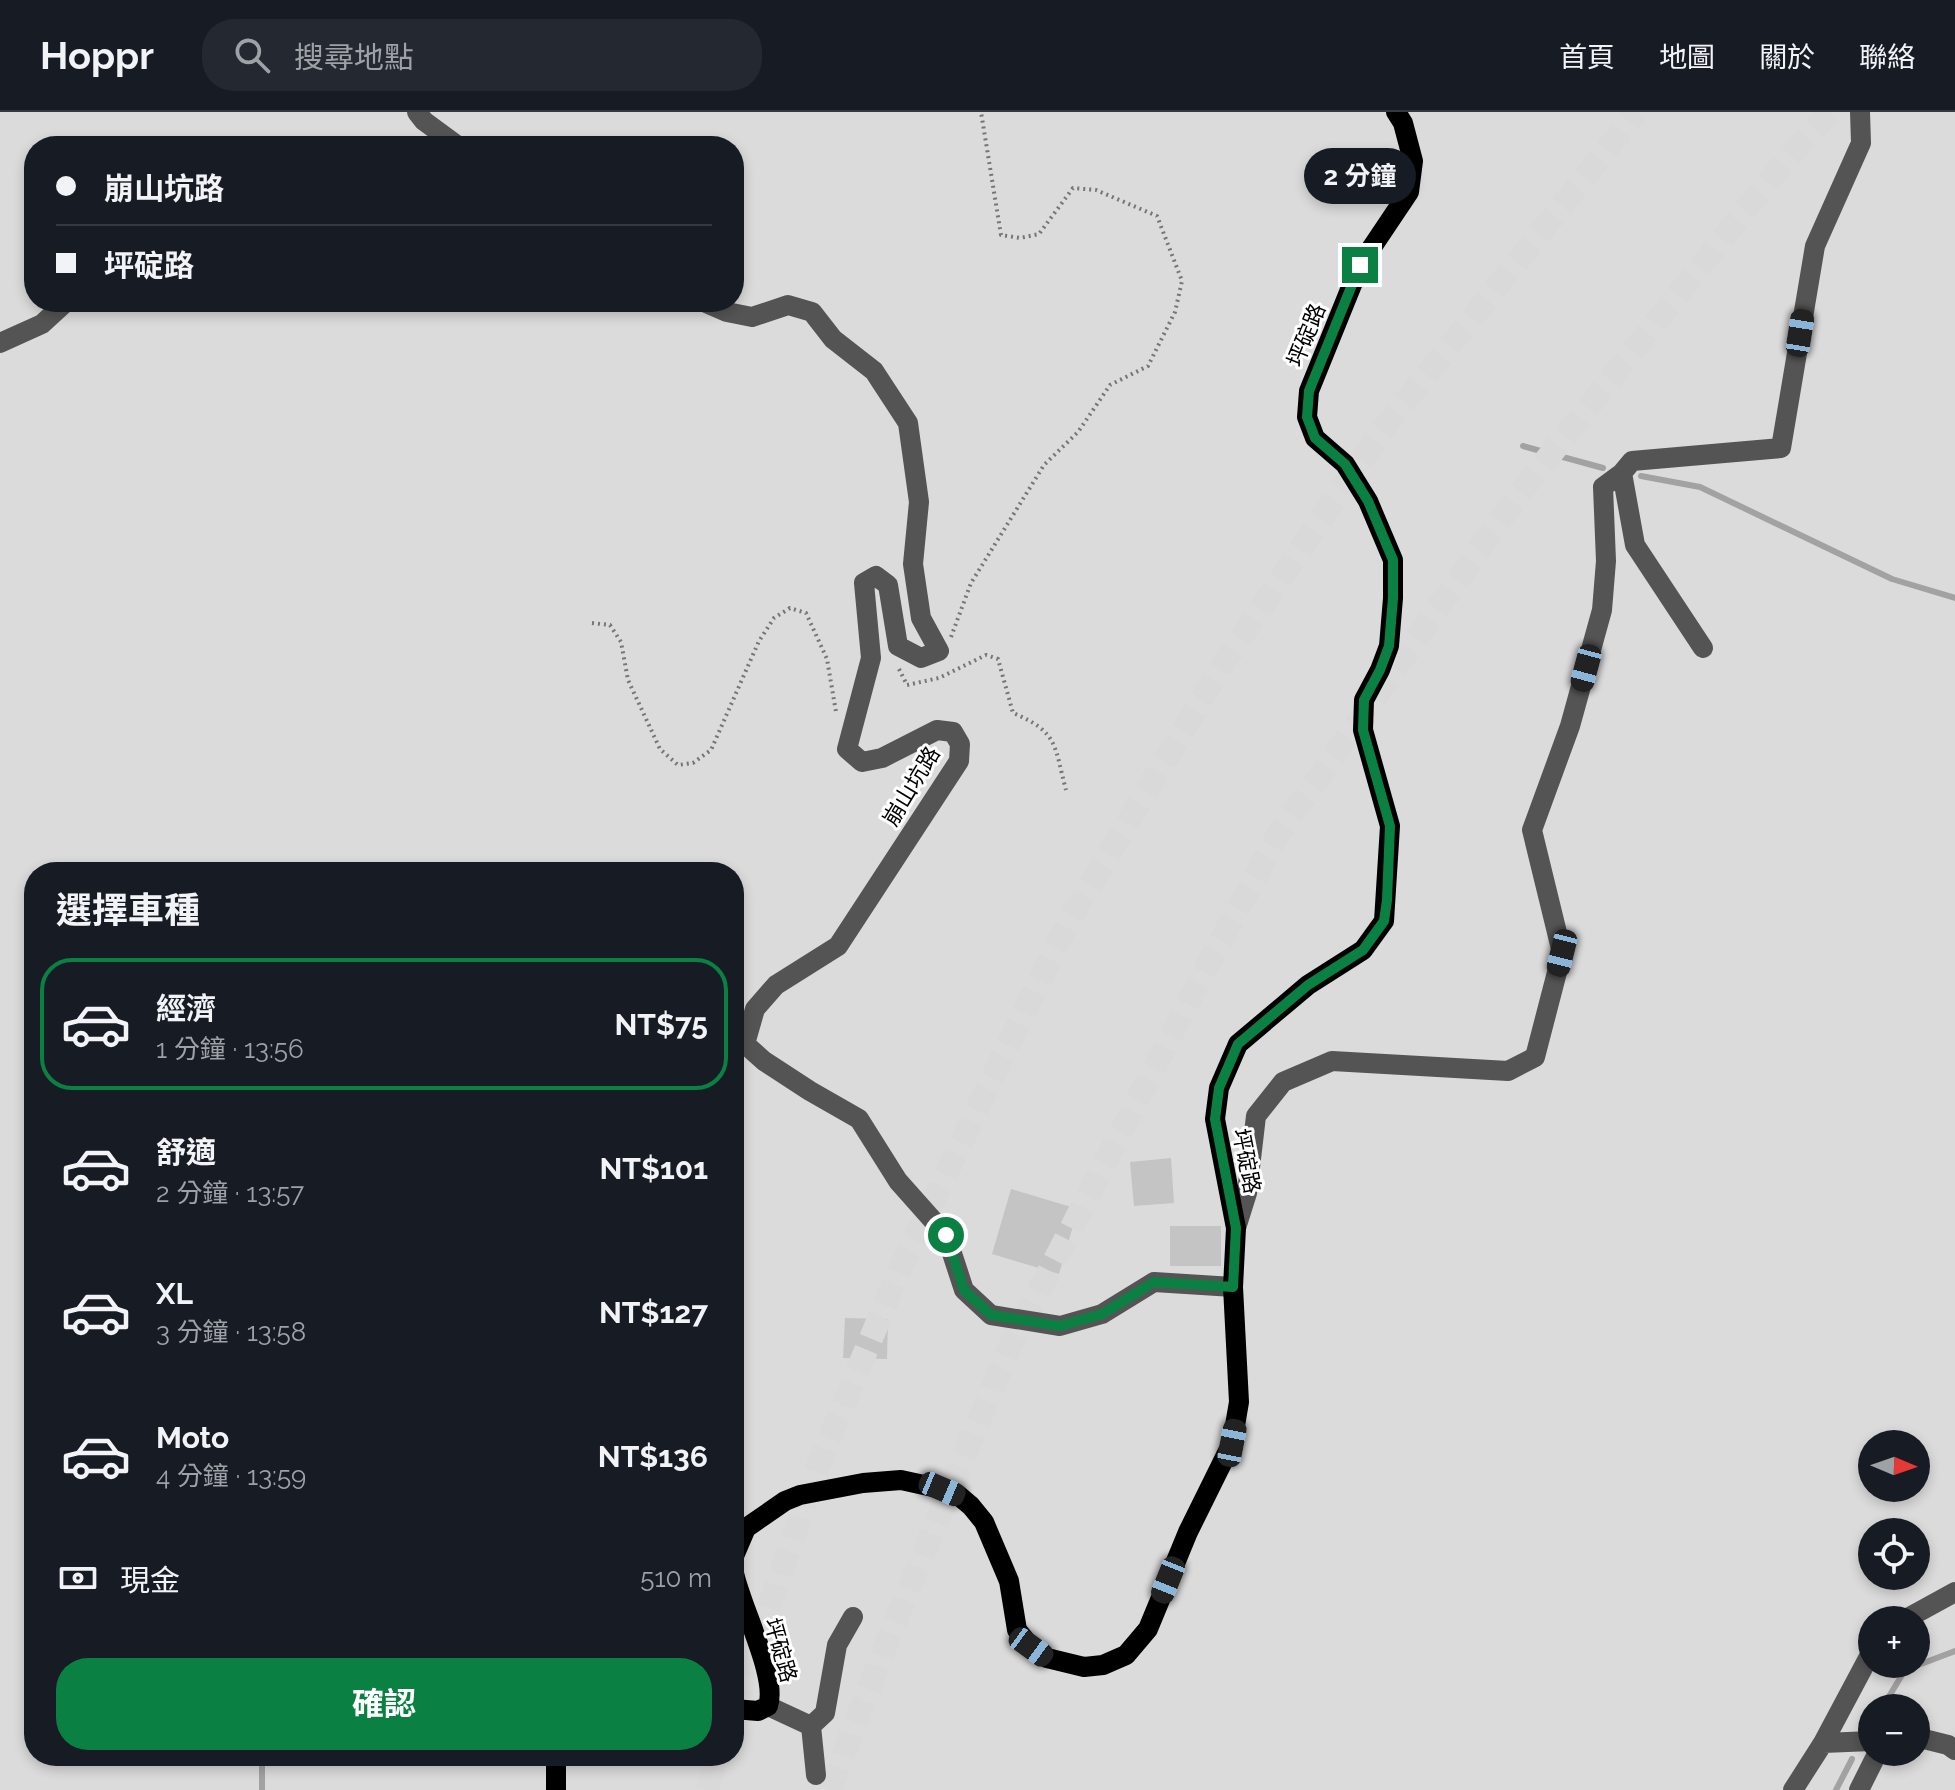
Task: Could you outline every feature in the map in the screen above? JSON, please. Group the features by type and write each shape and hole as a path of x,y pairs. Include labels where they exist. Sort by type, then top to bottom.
{"main road":[{"name":"坪碇路","path":"744,1533 746,1528 785,1501 800,1495 863,1483 901,1480 942,1489 958,1495 984,1522 1009,1581 1017,1630 1031,1647 1047,1658 1084,1667 1103,1665 1126,1655 1148,1629 1188,1532 1232,1443 1239,1402 1233,1287 1236,1228 1215,1119 1219,1088 1238,1044 1308,985 1363,950 1384,921 1386,910 1390,826 1363,730 1364,700 1389,646 1393,560 1368,501 1345,464 1315,438 1307,417 1309,391 1360,265 1409,192 1413,161 1403,123 1396,112"},
{"name":"坪碇路","path":"744,1610 767,1676 771,1697 768,1706 758,1711 744,1710"},
{"path":"556,1766 556,1790"}],"street":[{"path":"417,112 444,136"},
{"path":"1236,1228 1247,1193 1256,1116 1283,1082 1332,1061 1508,1071 1535,1057 1562,953 1532,830 1570,726 1602,610 1606,561 1603,487 1632,461 1781,448 1815,246 1861,143 1860,112"},
{"path":"727,312 752,317 788,305 812,312 833,339 874,371 908,423 919,502 913,564 921,618 939,651 921,658 898,646 888,585 876,576 864,583 871,658 847,749"},
{"path":"0,343 42,324 55,312"},
{"path":"1622,473 1635,545 1703,648"},
{"name":"崩山坑路","path":"847,749 862,762 882,758 937,730 953,732 960,744 959,761 838,946 776,985 755,1009 745,1044 764,1061 859,1119 898,1181 946,1235 964,1290 991,1315 1060,1326 1102,1314 1154,1282 1233,1287"},
{"path":"1930,1606 1955,1592"},
{"path":"811,1726 825,1713 837,1645 853,1617"},
{"path":"1793,1790 1823,1743 1858,1677"},
{"path":"768,1706 811,1726"},
{"path":"811,1726 816,1775"},
{"path":"1930,1740 1955,1750"},
{"path":"1823,1743 1858,1742"},
{"path":"1859,1790 1871,1766"}],"path":[{"path":"939,651 954,633 971,583 1044,465 1078,432 1110,385 1148,366 1175,312 1182,281 1157,216 1096,190 1073,188 1039,234 1020,238 1001,235 981,112"},
{"path":"592,623 610,625 621,642 628,680 634,694 660,749 678,765 693,763 711,750 759,641 774,618 790,608 806,613 827,659 838,723 847,749"},
{"path":"898,646 899,674 907,685 939,678 986,655 998,659 1013,713 1035,722 1051,735 1066,790"}],"shaded area":[{"path":"0,112 1955,112 1955,1790 0,1790"}],"building":[{"path":"1171,1158 1174,1203 1134,1206 1130,1162"},
{"path":"1011,1189 1078,1209 1059,1274 992,1254"},
{"path":"1170,1226 1221,1226 1221,1266 1170,1266"},
{"path":"845,1318 888,1319 887,1359 843,1358"}],"waterway":[{"path":"1523,446 1603,468"},
{"path":"1641,476 1700,487 1892,579 1955,598"},
{"path":"1890,1694 1905,1670 1955,1651"},
{"path":"1836,1790 1852,1759"},
{"path":"262,1766 262,1790"}],"tunnel":[{"path":"744,1681 816,1471 899,1271 1068,922 1226,659 1380,433 1637,112"},
{"path":"830,1790 888,1639 1007,1353 1278,835 1515,499 1783,163 1830,112"},
{"path":"707,1790 715,1766"}],"route":[{"path":"946,1235 964,1290 991,1315 1060,1326 1102,1314 1154,1282 1233,1287 1236,1228 1215,1119 1219,1088 1238,1044 1308,985 1363,950 1384,921 1387,900 1390,826 1363,730 1364,700 1389,646 1393,560 1368,501 1345,464 1315,438 1307,417 1309,391 1360,265"}]}
